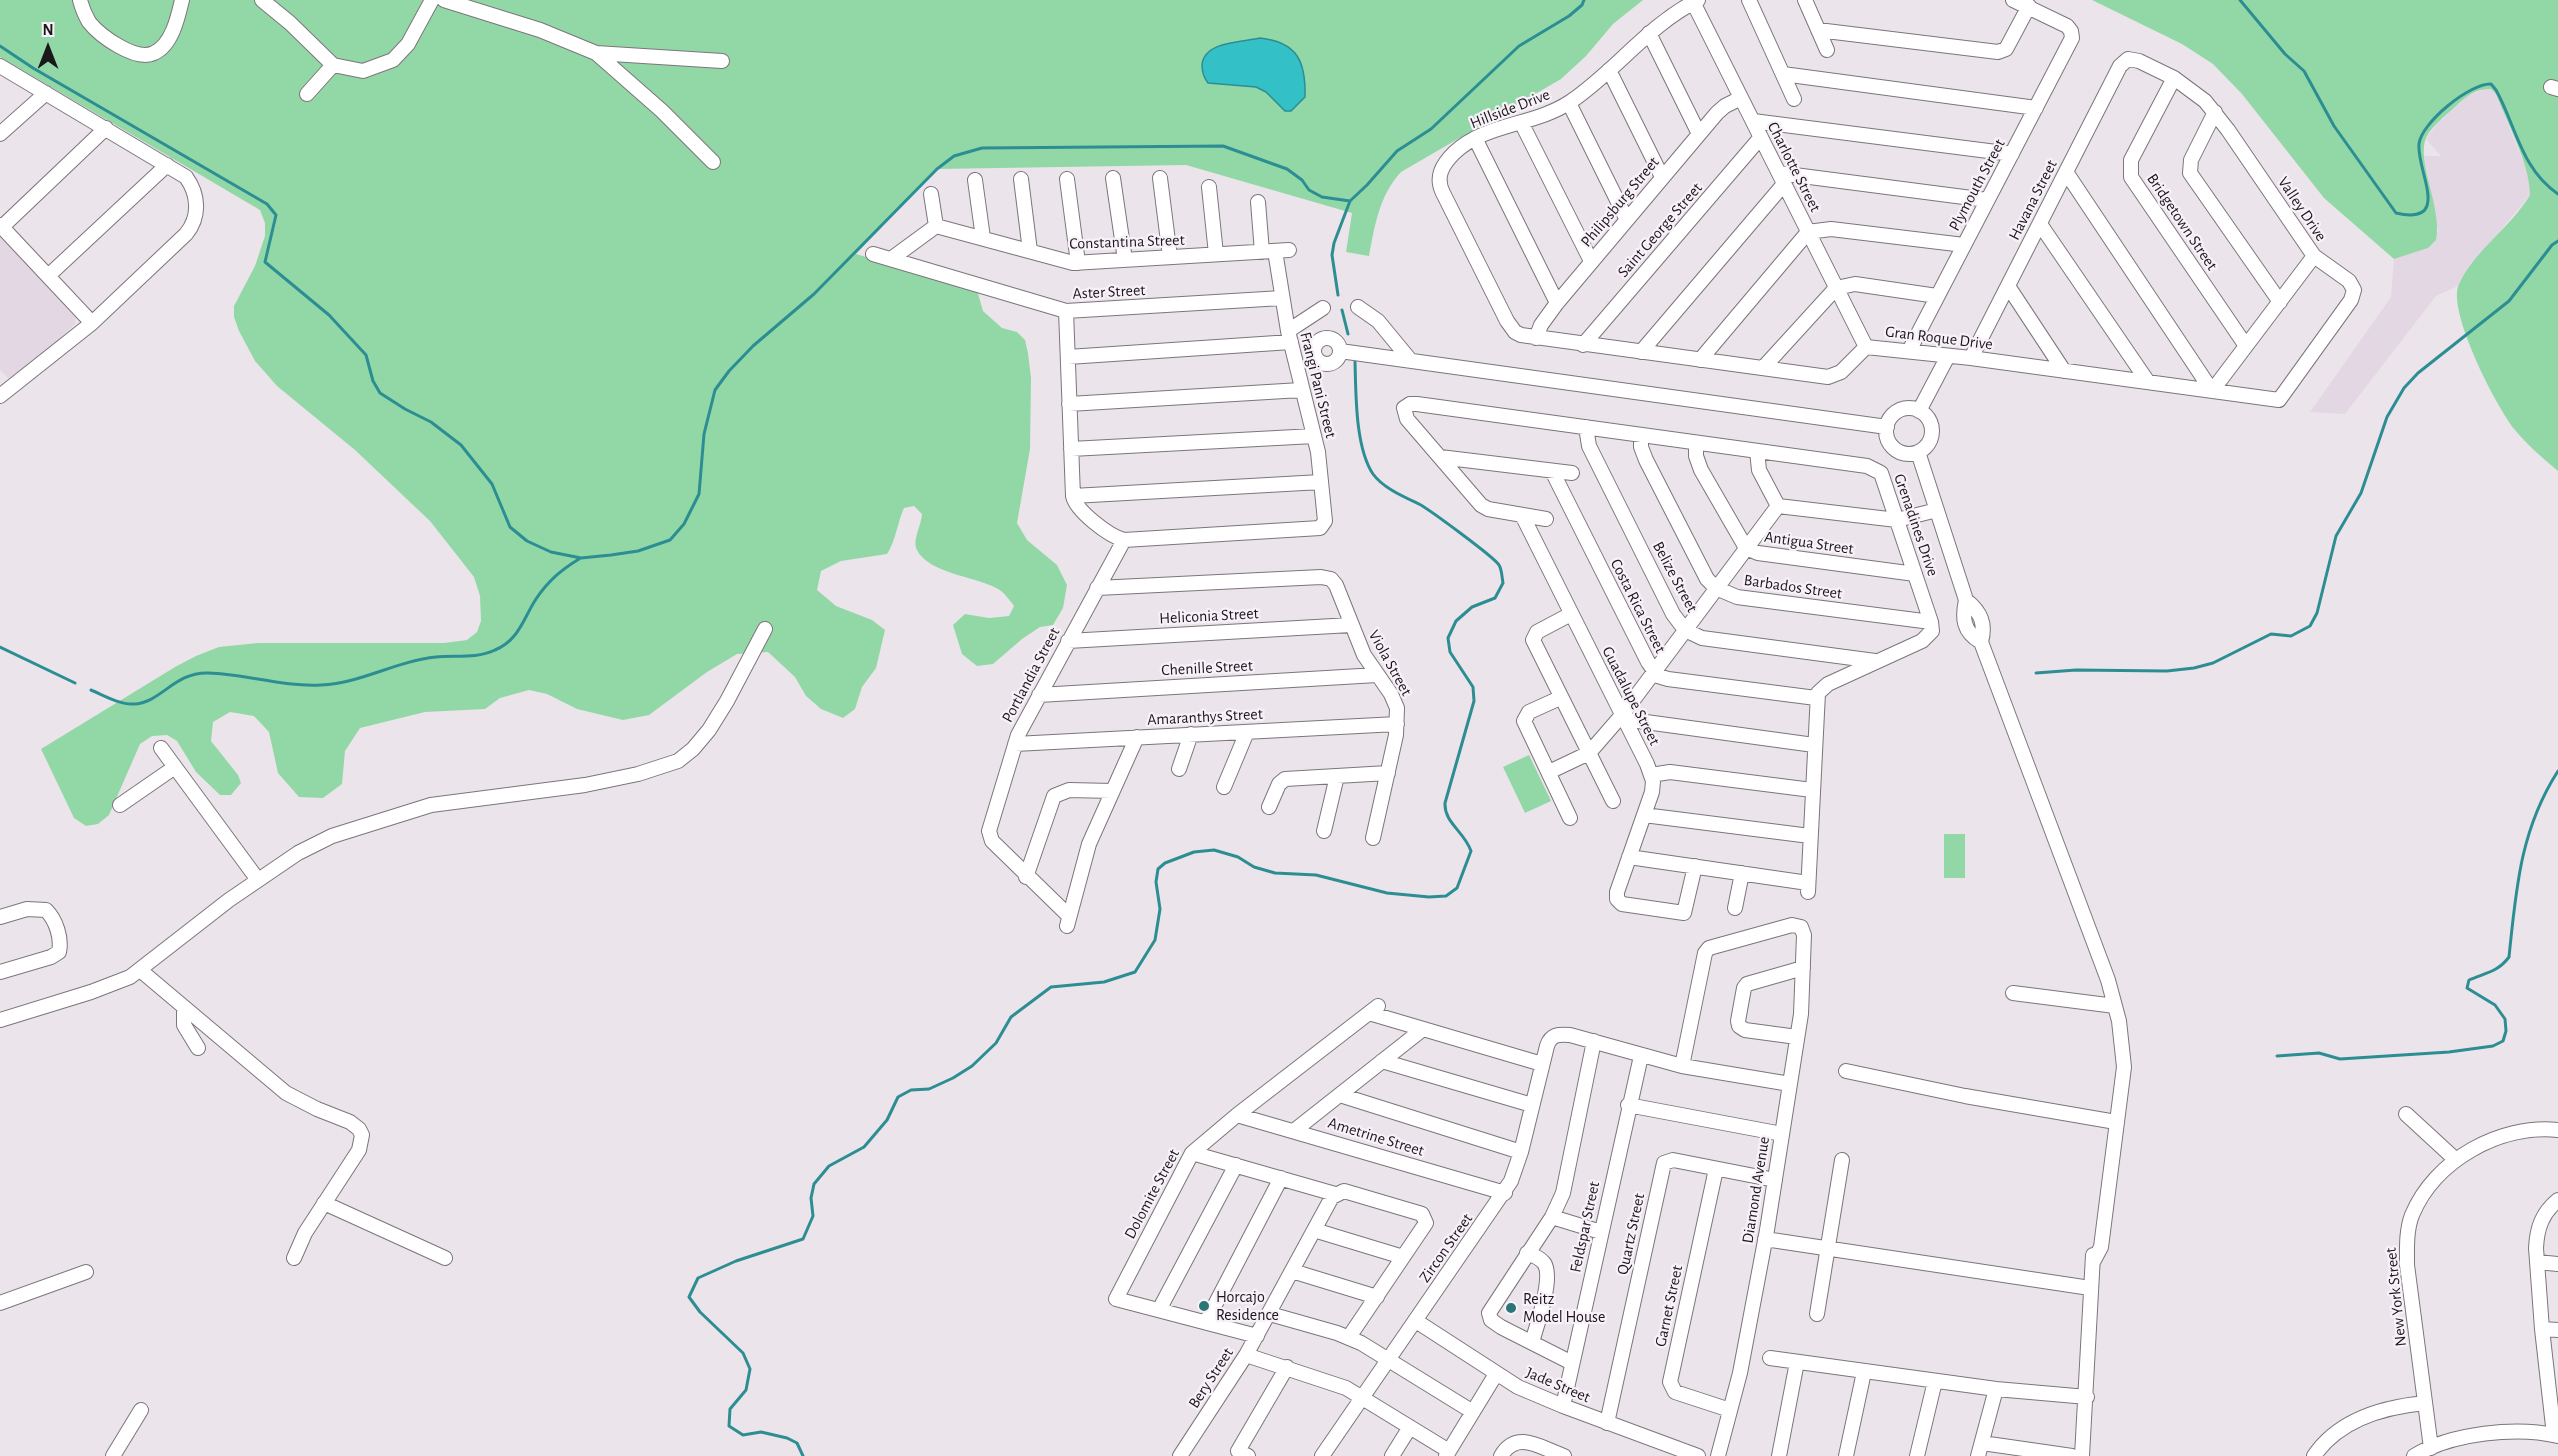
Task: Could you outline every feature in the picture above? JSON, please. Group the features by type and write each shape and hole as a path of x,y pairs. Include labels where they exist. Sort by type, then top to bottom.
{"street":[{"path":"80,0 90,23 107,39 142,56 155,53 168,40 182,0"},
{"path":"262,0 290,23 333,65 363,71 393,60 408,44 432,0"},
{"path":"444,0 540,30 596,53 722,61"},
{"path":"1749,0 1794,99"},
{"path":"1805,0 1827,50"},
{"path":"1818,30 1998,52 2006,49 2029,6 2013,0"},
{"name":"Hillside Drive","path":"1536,338 1515,332 1507,321 1440,187 1441,169 1453,153 1475,138 1522,124 1569,103 1649,33 1695,1"},
{"name":"Charlotte Street","path":"1695,1 1741,98 1866,346"},
{"name":"Plymouth Street","path":"1909,351 2070,41 2072,33 2067,26 2029,6"},
{"path":"1649,33 1699,134"},
{"path":"596,53 662,111 713,162"},
{"name":"Valley Drive","path":"2128,59 2139,61 2196,92 2215,112 2314,256 2353,285 2354,294 2279,400"},
{"name":"Havana Street","path":"1971,358 2120,66 2128,59"},
{"path":"307,94 333,65"},
{"path":"0,66 186,177 195,194 196,217 194,224 186,234 92,324 2,392"},
{"path":"1609,70 1662,177"},
{"path":"1783,74 2036,108"},
{"name":"Bridgetown Street","path":"2174,78 2131,160 2130,172 2134,182 2246,346"},
{"path":"0,134 46,93"},
{"name":"Philipsburg Street","path":"1536,338 1540,325 1626,218 1725,106 1741,98"},
{"path":"1569,103 1626,218"},
{"path":"2215,112 2191,160 2190,173 2280,302"},
{"path":"1753,121 2012,154"},
{"path":"1522,124 1591,261"},
{"path":"92,324 1,226 106,128"},
{"name":"Saint George Street","path":"1583,345 1761,137"},
{"path":"1475,138 1557,303"},
{"path":"48,276 167,165"},
{"path":"2066,172 2212,391 2314,256"},
{"path":"1113,178 1125,260"},
{"path":"1160,178 1170,257"},
{"path":"1641,352 1781,178 1988,200"},
{"path":"1021,179 1030,251"},
{"path":"1067,179 1078,263"},
{"path":"975,180 983,238"},
{"path":"1209,187 1216,254"},
{"path":"891,259 936,226 931,194"},
{"name":"Frangi Pani Street","path":"1124,540 1311,530 1323,526 1325,521 1314,436 1291,343 1275,251 1258,202"},
{"path":"2040,224 2148,382"},
{"name":"Constantina Street","path":"936,226 1065,262 1078,263 1275,251"},
{"path":"1700,360 1808,232 1831,229 1964,245"},
{"name":"Aster Street","path":"873,254 1066,311 1282,298"},
{"path":"1763,368 1836,288 1855,284 1937,296"},
{"path":"2008,286 2064,371"},
{"path":"1358,307 1378,321 1411,361"},
{"path":"1291,343 1323,308"},
{"path":"1066,311 1073,496 1077,505 1088,516 1112,535 1124,540"},
{"name":"Gran Roque Drive","path":"1536,338 1835,376 1866,346 2279,400"},
{"path":"1068,357 1291,343 1314,352 1317,360 1325,364 1334,362 1340,351 1887,427"},
{"path":"1919,411 1948,356"},
{"path":"1069,404 1301,390"},
{"name":"Grenadines Drive","path":"1440,457 1407,419 1404,408 1410,404 1757,451 1877,470 1883,477 1931,622"},
{"path":"1901,410 1919,411 1927,417 1932,431 1929,442 1918,452 1908,454 1895,449 1887,436 1890,418 1901,410"},
{"name":"Belize Street","path":"1586,427 1589,446 1673,614 1685,630 1702,638 1877,662"},
{"path":"1641,435 1641,447 1646,460 1707,579 1716,588"},
{"path":"1071,449 1314,436"},
{"name":"Antigua Street","path":"1696,443 1697,461 1746,548 1758,553 1915,574"},
{"path":"1757,451 1759,470 1778,506"},
{"path":"1918,452 1966,600 1965,624 1970,634 1981,642 2071,879 2115,1006 2124,1067 2119,1124 2101,1247 2093,1262"},
{"path":"1440,457 1572,473"},
{"path":"1440,457 1481,505 1488,509 1546,519"},
{"name":"Costa Rica Street","path":"1552,471 1654,672 1668,679 1816,698"},
{"path":"1073,496 1321,482"},
{"path":"1778,506 1897,520 1937,510"},
{"path":"1549,772 1589,753 1623,717 1778,506"},
{"name":"Guadalupe Street","path":"1522,515 1651,775"},
{"name":"Portlandia Street","path":"1026,877 992,841 990,835 1015,744 1039,695 1124,540"},
{"name":"Viola Street","path":"1097,588 1321,577 1331,579 1336,585 1364,655 1394,701 1397,724 1373,838"},
{"name":"Barbados Street","path":"1716,588 1737,597 1931,622"},
{"path":"1571,614 1537,632 1533,637 1534,644 1614,801"},
{"path":"1629,857 1742,873 1808,887 1816,698 1823,686 1927,638 1932,631 1931,622"},
{"name":"Heliconia Street","path":"1068,641 1351,624"},
{"path":"0,1020 107,987 140,970 229,900 298,854 332,836 431,805 585,785 638,774 678,761 693,749 709,730 727,702 765,629"},
{"name":"Chenille Street","path":"1039,695 1377,675"},
{"path":"1560,698 1529,712 1524,717 1525,724 1570,818"},
{"path":"1623,717 1814,745"},
{"name":"Amaranthys Street","path":"1015,744 1397,724"},
{"path":"1224,787 1247,732"},
{"path":"1179,769 1191,734"},
{"path":"1112,791 1069,790 1054,796 1026,877 1068,921 1089,844 1137,737"},
{"path":"161,748 258,880"},
{"path":"120,805 175,767"},
{"path":"1695,866 1684,913 1622,904 1617,899 1617,892 1652,792 1651,775 1670,772 1812,790"},
{"path":"1269,807 1279,784 1285,779 1388,773"},
{"path":"1324,831 1336,776"},
{"path":"1644,815 1810,836"},
{"path":"1735,908 1742,873"},
{"path":"0,916 27,909 46,910 52,917 61,943 59,951 51,957 0,972"},
{"name":"Diamond Avenue","path":"1682,1066 1708,948 1792,925 1801,927 1804,935 1803,968 1797,1038 1775,1180 1745,1346 1718,1456"},
{"path":"1797,1038 1745,1030 1739,1026 1738,1021 1744,988 1748,984 1803,968"},
{"path":"140,970 286,1093 350,1122 363,1135 362,1143 305,1233 294,1258"},
{"path":"2013,993 2115,1006"},
{"path":"184,1007 183,1025 198,1048"},
{"name":"Dolomite Street","path":"1257,1336 1116,1299 1192,1152 1374,1010 1423,1029"},
{"path":"1295,1130 1423,1029 1542,1064"},
{"name":"Zircon Street","path":"1322,1456 1511,1181 1521,1152 1542,1064 1552,1037 1570,1035 1594,1041"},
{"path":"1572,1363 1501,1327 1489,1317 1491,1309 1552,1217 1566,1181 1594,1041 1682,1066 1790,1084"},
{"path":"2082,1456 2087,1398 2090,1284 2116,1066 2122,1051"},
{"name":"Feldspar Street","path":"1563,1406 1628,1105 1641,1056"},
{"path":"1382,1061 1532,1106"},
{"path":"1846,1071 1965,1096 2110,1121"},
{"path":"1340,1095 1521,1152"},
{"path":"1628,1105 1782,1134"},
{"path":"2406,1114 2456,1160"},
{"name":"Ametrine Street","path":"1237,1115 1295,1130 1504,1193"},
{"name":"New York Street","path":"2431,1448 2407,1265 2409,1226 2422,1197 2437,1176 2480,1144 2506,1134 2547,1129 2558,1130"},
{"path":"1192,1152 1337,1193 1349,1191 1422,1214 1426,1220 1425,1226 1349,1337"},
{"name":"Quartz Street","path":"1607,1423 1662,1167 1667,1161 1673,1160 1775,1180"},
{"path":"1818,1314 1842,1160"},
{"path":"1159,1310 1236,1165"},
{"name":"Garnet Street","path":"1716,1169 1670,1382 1675,1392 1730,1410"},
{"path":"1206,1323 1281,1178"},
{"name":"Bery Street","path":"1180,1456 1257,1336 1314,1230 1337,1193"},
{"path":"2414,1456 2445,1442 2490,1434 2540,1432 2556,1435 2542,1329 2537,1262 2539,1225 2549,1207 2558,1200"},
{"path":"324,1203 445,1258"},
{"path":"1552,1217 1601,1232"},
{"path":"1314,1230 1403,1257"},
{"path":"1766,1234 2090,1284"},
{"path":"1527,1253 1543,1261 1547,1272 1544,1295 1532,1342"},
{"path":"2537,1262 2558,1264"},
{"path":"1292,1271 1377,1297"},
{"path":"0,1304 86,1272"},
{"path":"1270,1314 1349,1337 1473,1412"},
{"name":"Jade Street","path":"1416,1321 1496,1374 1563,1406 1698,1456"},
{"path":"2542,1329 2558,1330"},
{"path":"1246,1354 1330,1382 1363,1398 1448,1454 1496,1374"},
{"path":"1770,1358 1996,1389 2087,1398"},
{"path":"1779,1456 1797,1362"},
{"path":"1248,1456 1238,1451 1287,1367"},
{"path":"1846,1456 1864,1372"},
{"path":"1917,1456 1935,1381"},
{"path":"1996,1389 1980,1450 2072,1456"},
{"path":"2314,1456 2320,1447 2340,1430 2368,1413 2425,1402"},
{"path":"113,1456 141,1410"},
{"path":"1392,1456 1410,1427"},
{"path":"1501,1456 1509,1444 1519,1441 1564,1456"}],"shaded area":[{"path":"2491,89 2496,94 2526,169 2530,195 2470,267 2458,286 2436,296 2345,414 2310,412 2391,297 2394,259 2428,248 2438,231 2424,156 2441,156 2426,139 2436,125 2467,96"},
{"path":"0,234 76,315 75,324 47,351 9,379 0,370"}],"green space":[{"path":"0,0 1643,0 1613,24 1586,56 1561,79 1401,172 1383,201 1369,256 1346,252 1352,213 1186,165 937,169 856,254 977,290 983,311 1002,328 1017,332 1025,340 1031,378 1030,449 1017,523 1027,540 1057,565 1067,585 1063,608 1053,625 1040,627 993,664 977,666 962,654 953,625 965,614 989,618 1009,616 1014,606 1003,593 993,586 944,570 923,558 916,546 922,514 914,506 904,508 887,554 841,561 821,571 817,590 836,606 872,620 885,630 876,668 862,687 855,709 843,718 821,709 806,696 795,677 768,652 737,654 707,672 649,715 623,720 577,709 547,694 529,690 500,698 485,709 425,712 360,728 345,751 342,784 323,798 299,797 278,773 269,732 254,716 230,712 213,722 211,741 238,775 241,783 231,795 220,795 196,772 177,741 167,735 152,736 140,744 109,815 98,824 86,826 74,818 41,749 175,667 219,647 258,643 444,643 467,640 477,632 481,621 480,596 474,577 430,521 355,450 277,386 255,361 239,331 234,317 234,306 255,266 265,236 265,223 260,210 0,57"},
{"path":"2092,0 2558,0 2558,471 2515,430 2497,402 2466,336 2457,297 2459,284 2474,260 2513,218 2530,195 2522,157 2496,94 2491,89 2471,94 2435,125 2426,138 2424,159 2436,215 2436,240 2428,248 2394,259 2324,198 2242,94 2213,64 2182,44"},
{"path":"1529,755 1551,801 1525,813 1503,767"},
{"path":"1944,834 1965,834 1965,878 1944,878"}],"water":[{"path":"1260,38 1273,40 1291,49 1301,64 1304,73 1305,97 1291,111 1285,111 1266,92 1256,87 1208,83 1204,77 1202,65 1204,57 1210,51 1225,44"}],"waterway":[{"path":"1338,295 1332,255 1334,243 1350,201 1397,151 1431,129 1519,46 1569,16 1582,5 1584,0"},
{"path":"2240,0 2285,54 2304,71 2334,126 2396,213 2413,215 2423,211 2428,204 2428,193 2419,155 2419,144 2428,126 2448,106 2482,85 2491,84 2496,90 2527,160 2546,184 2558,194"},
{"path":"0,46 33,68 267,204 276,215 265,262 329,315 366,355 373,381 380,393 431,422 461,445 492,484 510,527 527,541 551,552 581,558 638,551 670,540 684,524 699,494 704,434 715,390 729,371 753,346 814,294 937,169 954,156 982,148 1223,146 1287,169 1302,180 1309,190 1322,197 1350,201"},
{"path":"2036,673 2076,670 2167,671 2194,668 2213,663 2271,634 2291,636 2310,626 2317,613 2336,536 2361,493 2387,417 2404,388 2418,373 2509,301 2552,245 2558,241"},
{"path":"1342,310 1348,334"},
{"path":"803,1456 797,1443 787,1438 761,1432 743,1435 729,1426 730,1409 746,1390 750,1369 743,1353 700,1312 689,1297 698,1278 736,1261 803,1239 813,1216 811,1198 814,1184 829,1166 864,1147 887,1120 898,1097 911,1090 929,1089 972,1066 996,1043 1011,1017 1051,987 1104,982 1135,972 1155,940 1160,909 1156,882 1158,869 1165,863 1194,852 1214,850 1238,857 1254,867 1275,873 1316,875 1387,893 1429,897 1446,896 1457,888 1471,851 1451,822 1445,803 1474,701 1473,687 1450,652 1448,638 1456,621 1472,607 1495,598 1503,583 1501,572 1495,560 1419,504 1388,488 1373,474 1367,463 1360,435 1356,404 1355,362"},
{"path":"91,690 117,701 134,704 152,699 177,682 196,674 222,674 292,684 321,685 351,680 421,659 488,653 510,641 545,587 579,559"},
{"path":"0,647 75,683"},
{"path":"2277,1056 2319,1053 2340,1059 2449,1052 2493,1046 2503,1041 2506,1031 2505,1019 2495,1005 2467,988 2469,980 2496,969 2509,957 2514,908 2528,838 2545,793 2558,771"}],"place":[{"name":"Horcajo Residence","path":"1204,1306"},
{"name":"Reitz Model House","path":"1511,1308"}]}
